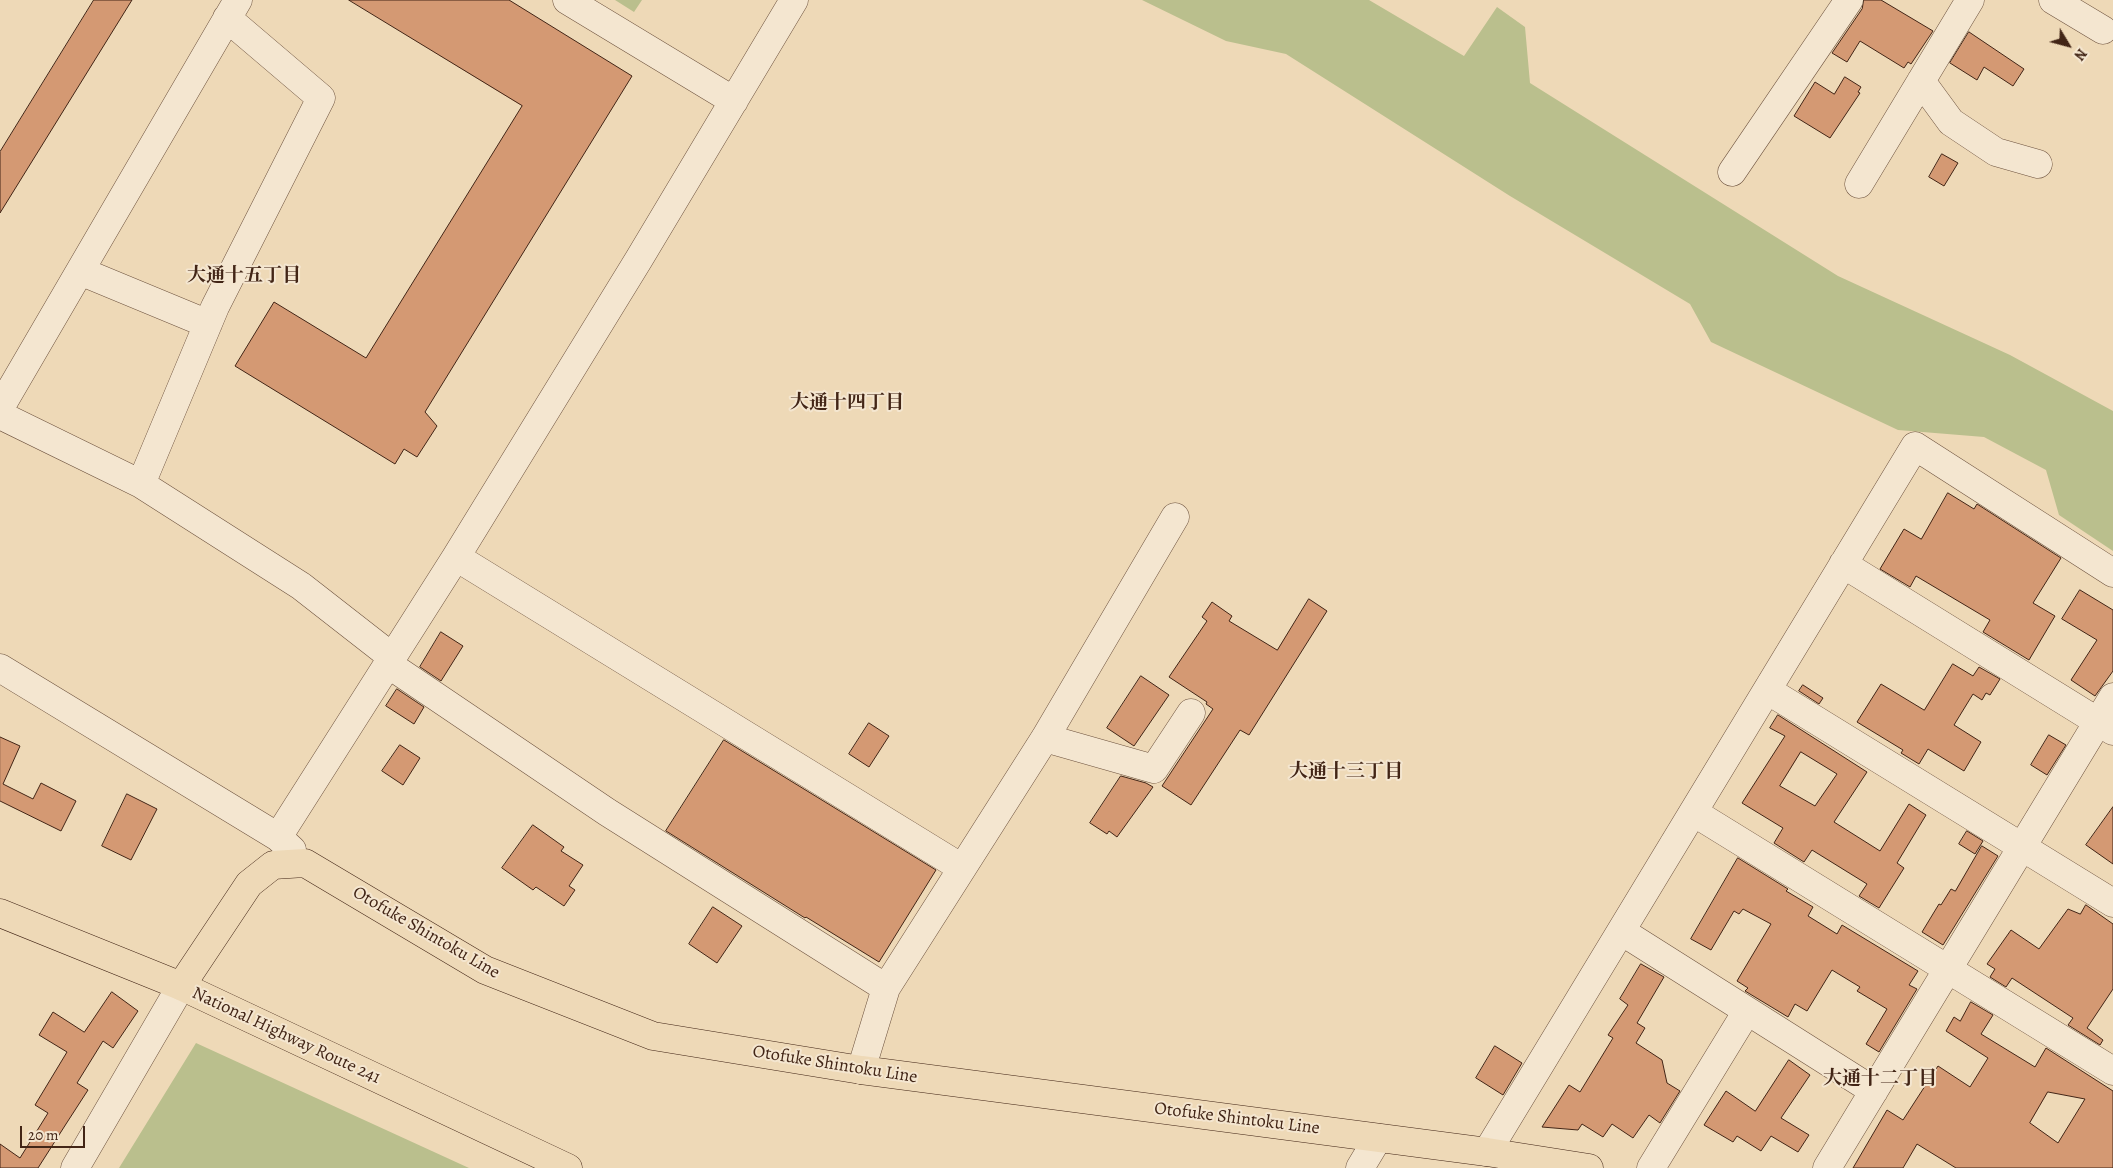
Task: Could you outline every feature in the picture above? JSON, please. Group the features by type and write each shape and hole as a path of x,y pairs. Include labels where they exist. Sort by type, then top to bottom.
{"main road":[{"path":"181,986 249,884 273,865 305,863"},
{"name":"Otofuke Shintoku Line","path":"305,863 485,970 653,1036 861,1070 1487,1152 1589,1168"},
{"name":"National Highway Route 241","path":"0,913 181,986 568,1168"}],"street":[{"path":"567,0 734,100"},
{"path":"278,837 456,557 794,0"},
{"path":"1732,172 1849,0"},
{"path":"1859,184 1970,0"},
{"path":"2053,0 2103,30"},
{"path":"0,408 233,9 321,98 208,324 141,484"},
{"path":"1921,81 1951,122 1996,152 2038,164"},
{"path":"80,271 208,324"},
{"path":"0,415 141,484 301,586 390,660 607,812 886,988"},
{"path":"1487,1152 1915,446 2113,573"},
{"path":"861,1070 886,988 1045,738 1175,517"},
{"path":"456,557 962,868"},
{"path":"1843,564 2106,726"},
{"path":"0,668 278,837 305,863"},
{"path":"1767,690 2113,902"},
{"path":"1826,1168 2022,847 2106,726 2113,697"},
{"path":"1045,738 1154,769 1191,713"},
{"path":"1693,812 2113,1071"},
{"path":"1621,931 1874,1091"},
{"path":"75,1168 181,986"},
{"path":"1651,1168 1747,1010"},
{"path":"1360,1168 1378,1138"}],"green space":[{"path":"615,0 642,0 634,12"},
{"path":"1142,0 1369,0 1464,56 1497,7 1525,27 1530,83 1838,276 2010,355 2113,411 2113,551 2059,515 2046,470 1984,437 1898,430 1711,342 1690,304 1510,196 1286,54 1226,41"},
{"path":"196,1043 469,1168 119,1168"}],"building":[{"path":"94,0 132,0 0,213 0,152"},
{"path":"349,0 509,0 632,76 425,412 437,426 417,457 404,449 395,464 235,366 274,302 366,358 522,106"},
{"path":"1864,0 1881,0 1933,31 1911,64 1908,62 1904,68 1860,41 1847,62 1832,53 1862,9"},
{"path":"1969,32 2024,69 2013,86 1984,67 1977,80 1950,63"},
{"path":"1845,77 1861,87 1858,92 1860,93 1830,138 1794,116 1815,82 1834,94"},
{"path":"1942,154 1958,163 1944,186 1929,177"},
{"path":"1948,493 1974,509 1977,504 2061,558 2033,603 2055,616 2029,660 1983,632 1990,620 1916,576 1910,587 1880,569 1904,529 1921,539"},
{"path":"2080,590 2113,610 2113,671 2095,696 2071,680 2097,640 2062,619"},
{"path":"1309,599 1327,611 1249,735 1240,730 1191,805 1162,786 1213,709 1206,704 1207,702 1169,677 1207,621 1202,617 1212,602 1232,616 1229,621 1277,650"},
{"path":"441,632 463,646 441,681 420,667"},
{"path":"1953,664 1973,676 1979,667 2000,679 1990,695 1986,693 1982,700 1973,694 1954,725 1981,742 1964,771 1928,749 1919,764 1901,753 1903,750 1857,722 1881,684 1924,710"},
{"path":"1141,676 1169,695 1134,746 1107,728"},
{"path":"1803,685 1823,698 1819,704 1799,691"},
{"path":"397,689 424,707 414,724 386,706"},
{"path":"1778,715 1867,772 1834,822 1880,851 1909,804 1926,815 1897,863 1904,868 1879,908 1859,896 1867,884 1812,850 1804,862 1774,843 1783,828 1742,803 1785,736 1770,728","holes":["1801,752 1837,774 1815,806 1780,786"]},
{"path":"869,723 889,736 869,767 849,754"},
{"path":"2049,735 2066,745 2047,775 2031,765"},
{"path":"0,737 20,746 3,784 33,799 41,783 76,801 61,831 0,801"},
{"path":"724,740 936,870 879,962 666,831"},
{"path":"400,745 420,758 403,785 382,771"},
{"path":"1121,776 1146,783 1153,787 1117,837 1109,831 1107,834 1090,823"},
{"path":"127,794 157,809 131,860 102,846"},
{"path":"2113,807 2113,864 2086,845"},
{"path":"533,825 564,847 561,851 583,865 569,886 575,890 564,906 536,887 533,890 502,868"},
{"path":"1967,831 1983,841 1975,854 1959,844"},
{"path":"1982,846 1998,856 1943,945 1922,932 1939,904 1941,905 1951,889 1955,891"},
{"path":"1738,858 1813,907 1808,916 1837,934 1842,925 1918,971 1909,985 1917,989 1879,1052 1866,1044 1887,1009 1857,991 1860,987 1832,970 1807,1011 1795,1004 1788,1017 1745,991 1748,988 1737,981 1771,924 1743,909 1739,914 1734,911 1711,950 1691,939"},
{"path":"2086,905 2113,924 2113,989 2087,1028 2103,1040 2100,1045 2068,1025 2073,1018 2012,978 2006,987 1990,977 1995,969 1987,964 2011,930 2039,949 2068,909 2080,914"},
{"path":"713,907 742,926 717,963 689,944"},
{"path":"1641,964 1664,977 1637,1023 1645,1028 1636,1043 1662,1060 1667,1083 1680,1091 1660,1123 1649,1115 1633,1138 1612,1124 1603,1137 1582,1124 1578,1130 1542,1127 1569,1085 1580,1092 1613,1038 1608,1035 1628,1005 1620,999"},
{"path":"112,992 138,1011 113,1048 103,1041 77,1083 88,1090 38,1168 0,1168 0,1144 20,1158 48,1113 35,1105 67,1052 39,1035 53,1012 84,1032"},
{"path":"1971,1002 1993,1015 1981,1034 2035,1067 2046,1048 2113,1091 2113,1168 1956,1168 1917,1144 1903,1168 1853,1168 1887,1110 1903,1120 1938,1066 1970,1087 1988,1058 1946,1031 1954,1017 1960,1021","holes":["2048,1092 2085,1099 2058,1143 2030,1123"]},
{"path":"1495,1046 1522,1063 1503,1095 1476,1078"},
{"path":"1789,1060 1810,1075 1781,1118 1809,1135 1798,1152 1771,1136 1761,1151 1737,1136 1733,1142 1704,1125 1726,1091 1755,1111"}],"district":[{"name":"大通十五丁目","path":"244,276"},
{"name":"大通十四丁目","path":"847,403"},
{"name":"大通十三丁目","path":"1346,772"},
{"name":"大通十二丁目","path":"1880,1079"}]}
